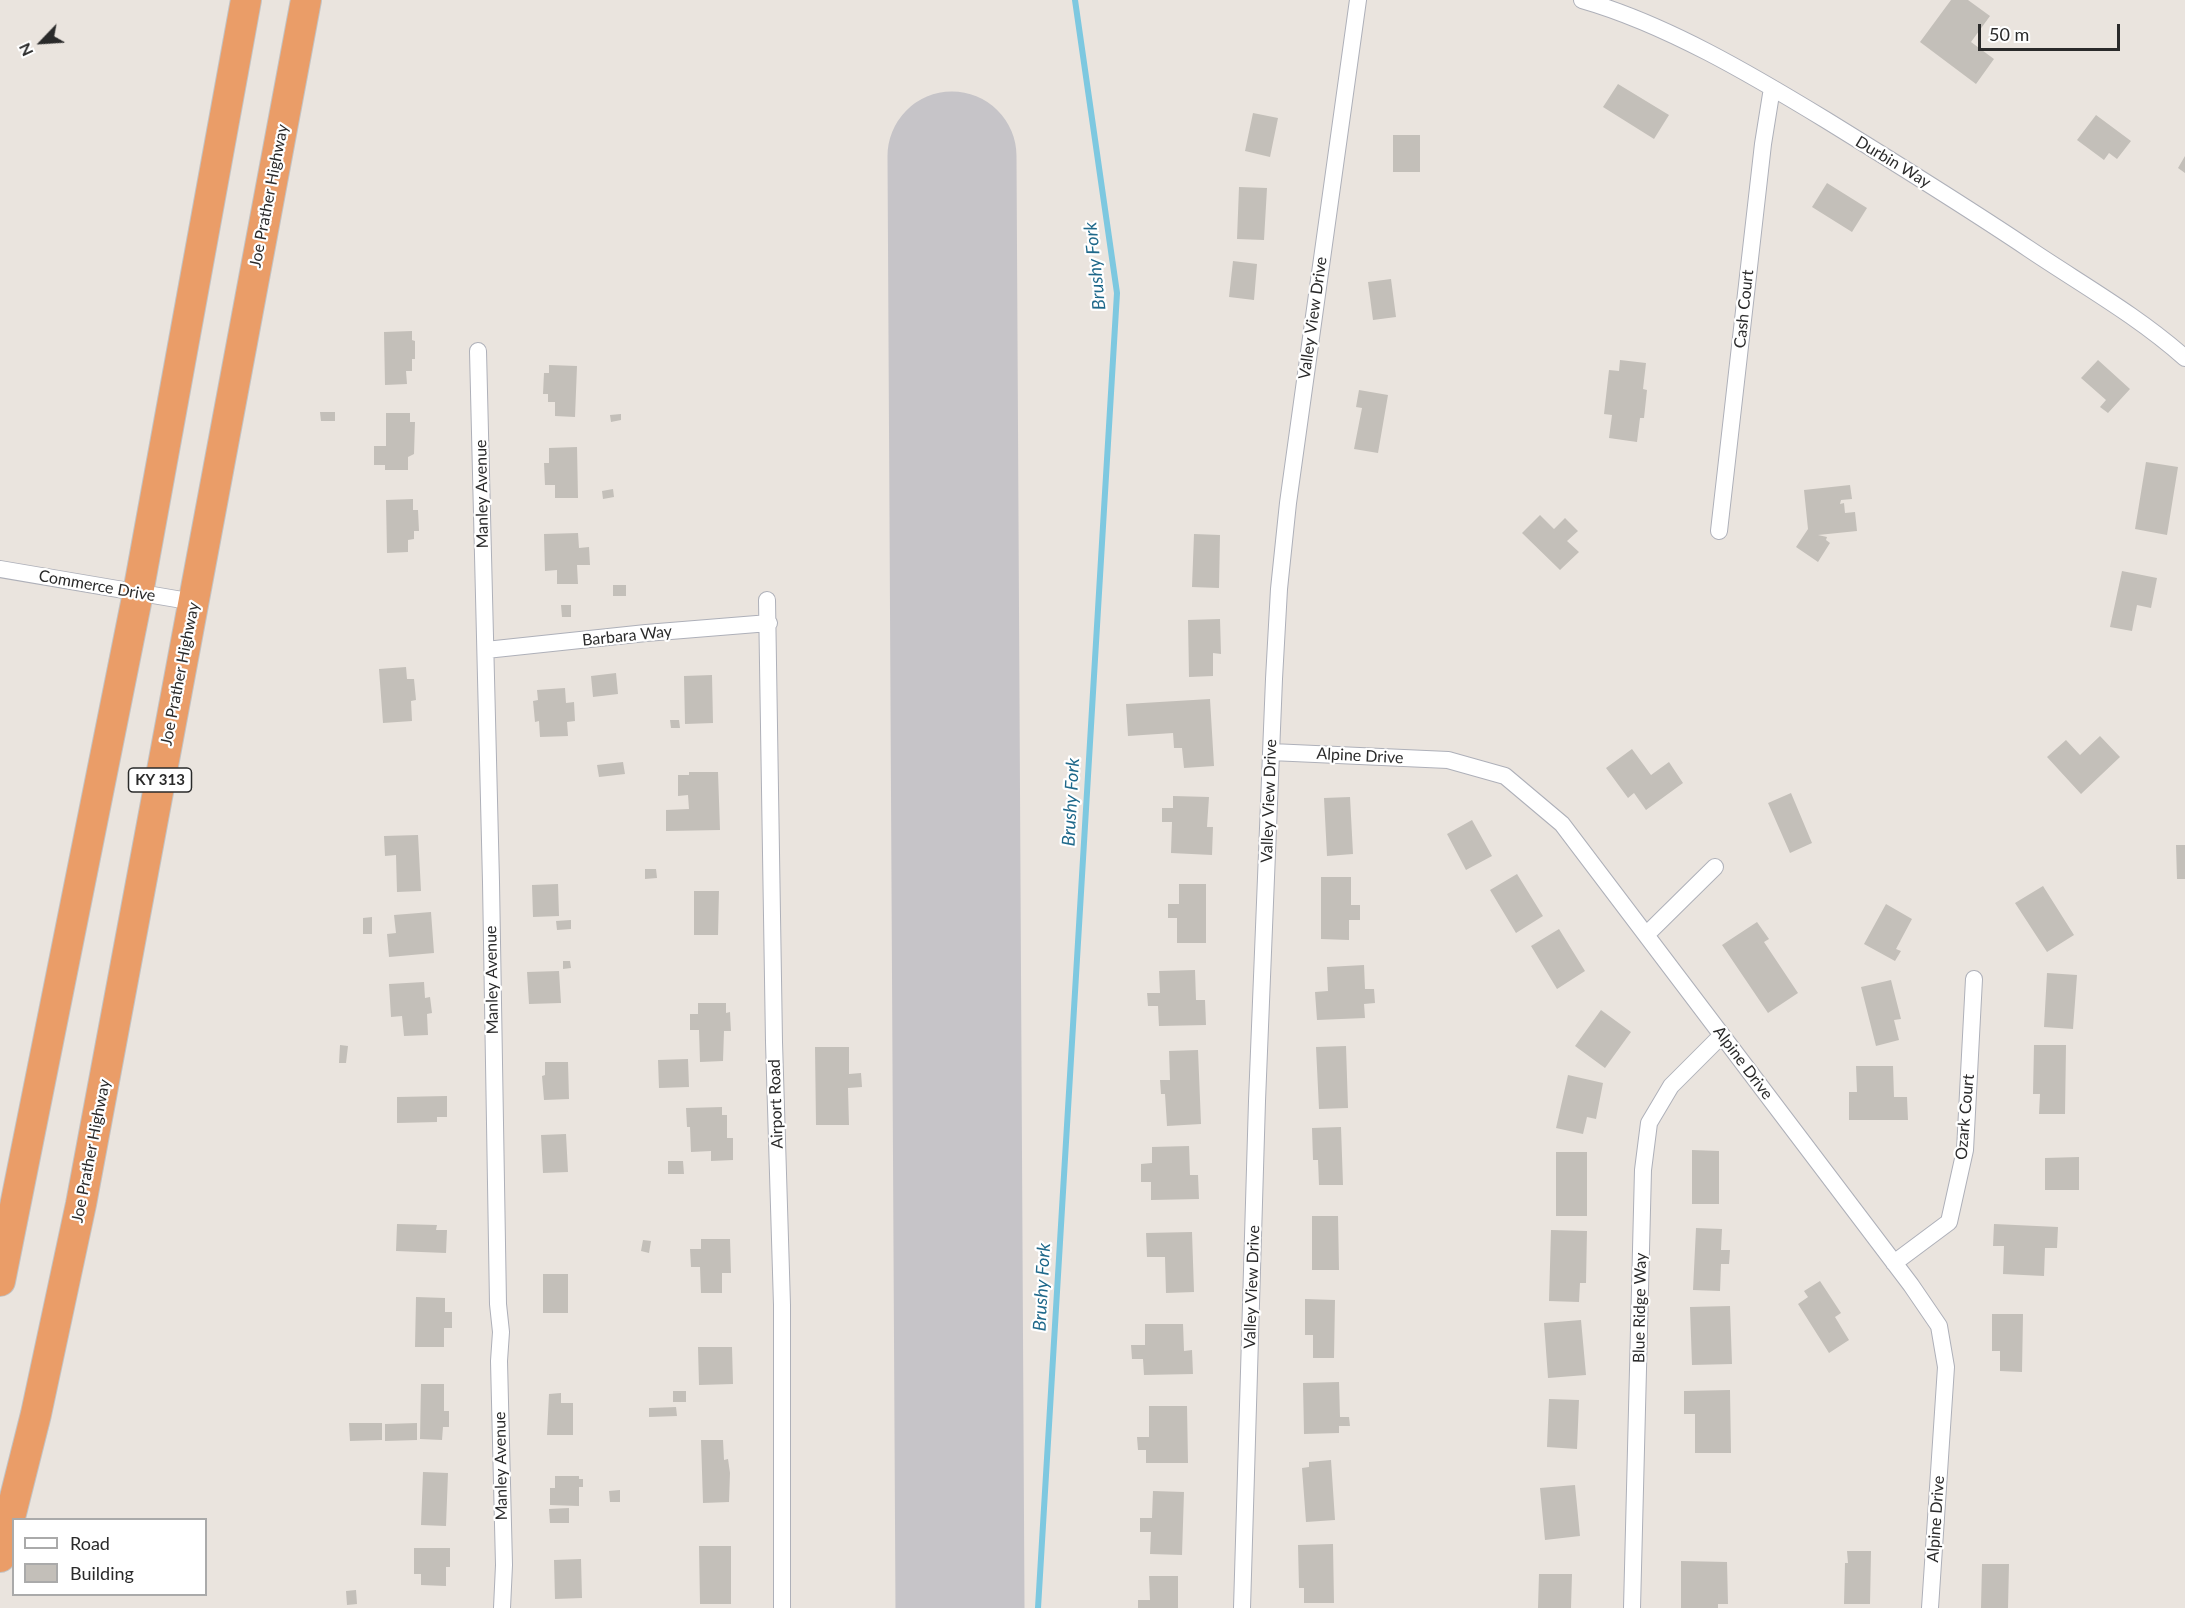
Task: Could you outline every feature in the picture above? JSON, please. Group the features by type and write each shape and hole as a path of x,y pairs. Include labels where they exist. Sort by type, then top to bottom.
{"highway":[{"path":"0,1281 138,593 246,0"},
{"name":"Joe Prather Highway","path":"0,1557 36,1414 81,1204 306,0"}],"street":[{"name":"Valley View Drive","path":"1242,1608 1257,1101 1279,589 1288,503 1358,0"},
{"name":"Durbin Way","path":"1582,0 1618,11 1664,32 1772,88 1948,195 2108,301 2170,344 2185,358"},
{"name":"Cash Court","path":"1719,531 1763,144 1772,88"},
{"name":"Manley Avenue","path":"478,351 498,1304 501,1332 499,1361 504,1565 502,1608"},
{"name":"Commerce Drive","path":"0,569 194,602"},
{"name":"Airport Road","path":"767,600 774,1042 782,1305 782,1608"},
{"name":"Barbara Way","path":"486,650 769,623"},
{"name":"Alpine Drive","path":"1271,752 1448,760 1505,776 1562,824 1894,1263 1939,1326 1946,1367 1930,1608"},
{"path":"1646,935 1714,867"},
{"name":"Ozark Court","path":"1894,1263 1949,1222 1965,1150 1974,979"},
{"name":"Blue Ridge Way","path":"1632,1608 1643,1170 1649,1123 1671,1086 1722,1035"}],"building":[{"path":"1951,0 1968,0 1990,16 1971,42 1994,59 1976,84 1920,42"},
{"path":"1618,84 1669,115 1654,139 1603,107"},
{"path":"1253,113 1278,118 1270,157 1245,151"},
{"path":"2096,115 2131,141 2117,159 2109,153 2104,160 2077,140"},
{"path":"1393,135 1420,135 1420,172 1393,172"},
{"path":"2185,156 2185,173 2178,168"},
{"path":"1827,183 1867,208 1852,232 1812,207"},
{"path":"1239,187 1267,188 1264,240 1237,239"},
{"path":"1233,261 1257,264 1254,300 1229,297"},
{"path":"1391,279 1396,317 1373,320 1368,282"},
{"path":"412,331 412,340 415,341 415,359 412,359 412,371 406,371 407,384 385,385 384,332"},
{"path":"1620,360 1646,363 1643,389 1647,390 1644,418 1640,418 1637,442 1609,438 1612,415 1604,414 1609,370 1619,371"},
{"path":"2098,360 2130,389 2108,413 2100,407 2106,400 2081,378"},
{"path":"549,365 577,366 575,417 555,416 555,402 548,402 548,394 543,394 544,373 549,373"},
{"path":"1359,390 1388,395 1378,453 1354,449 1362,408 1356,407"},
{"path":"320,412 335,412 335,421 321,421"},
{"path":"386,413 410,413 410,422 415,422 414,454 408,457 408,470 385,470 385,465 374,465 374,446 386,446"},
{"path":"621,414 621,420 611,422 610,415"},
{"path":"577,447 578,498 555,498 555,485 545,485 544,463 549,463 549,448"},
{"path":"2146,462 2178,467 2167,535 2135,529"},
{"path":"1850,485 1852,499 1841,500 1840,504 1844,503 1845,513 1855,512 1857,531 1818,535 1827,537 1826,540 1830,543 1818,562 1796,547 1808,529 1804,490"},
{"path":"613,489 614,497 603,499 602,491"},
{"path":"413,499 413,510 418,510 419,531 414,531 414,539 408,540 408,552 387,553 386,500"},
{"path":"1540,515 1554,529 1565,518 1578,531 1567,541 1579,552 1560,570 1522,533"},
{"path":"578,533 579,548 589,547 590,565 577,565 578,584 557,584 557,570 545,571 544,534"},
{"path":"1194,534 1220,535 1219,588 1192,587"},
{"path":"2122,571 2157,578 2151,608 2137,605 2132,631 2110,627"},
{"path":"613,585 626,585 626,596 613,596"},
{"path":"561,605 571,605 571,617 562,617"},
{"path":"1220,619 1221,654 1213,653 1213,676 1189,677 1188,620"},
{"path":"406,667 407,679 414,679 416,700 411,701 412,721 383,723 379,669"},
{"path":"616,673 618,694 593,697 591,676"},
{"path":"712,675 713,723 685,724 684,676"},
{"path":"565,688 566,703 574,702 575,721 567,722 568,736 540,737 539,721 535,722 533,701 538,700 537,690"},
{"path":"1210,699 1214,766 1184,768 1182,748 1174,748 1173,733 1128,736 1126,704"},
{"path":"670,720 679,720 680,728 671,728"},
{"path":"2100,736 2120,757 2081,794 2047,757 2066,740 2080,755"},
{"path":"1632,749 1651,775 1669,762 1683,783 1646,810 1634,793 1628,798 1606,768"},
{"path":"623,762 625,774 599,777 597,765"},
{"path":"689,772 718,772 720,830 666,831 666,810 689,809 688,795 678,796 678,775 689,775"},
{"path":"1791,793 1812,843 1790,853 1768,803"},
{"path":"1173,796 1209,797 1207,827 1213,827 1212,855 1171,853 1172,822 1162,822 1162,808 1173,808"},
{"path":"1350,797 1353,854 1327,856 1324,798"},
{"path":"1472,820 1492,856 1466,870 1447,834"},
{"path":"418,835 421,891 397,892 396,855 385,856 384,836"},
{"path":"2176,845 2185,845 2185,879 2177,879"},
{"path":"645,869 656,869 657,878 645,879"},
{"path":"1517,874 1543,916 1516,933 1490,890"},
{"path":"1321,877 1351,877 1351,905 1360,905 1360,920 1349,920 1349,940 1321,939"},
{"path":"558,884 559,916 533,917 532,885"},
{"path":"1179,884 1206,884 1206,943 1177,943 1177,918 1168,918 1168,904 1179,904"},
{"path":"2043,886 2074,935 2047,952 2015,903"},
{"path":"694,891 719,891 718,935 694,935"},
{"path":"1886,904 1912,919 1896,949 1901,951 1895,961 1864,944"},
{"path":"431,912 434,953 389,957 387,934 396,933 394,915"},
{"path":"372,917 372,934 363,934 363,918"},
{"path":"571,920 571,929 557,930 556,921"},
{"path":"1757,922 1769,939 1764,942 1798,993 1768,1013 1722,945"},
{"path":"1559,929 1585,971 1557,989 1531,946"},
{"path":"563,961 570,961 571,968 563,969"},
{"path":"1364,965 1365,989 1374,989 1375,1003 1364,1004 1365,1018 1317,1020 1315,992 1328,991 1327,967"},
{"path":"1195,970 1196,1000 1205,1000 1206,1025 1159,1026 1158,1006 1148,1006 1147,993 1160,993 1159,971"},
{"path":"559,971 561,1003 529,1004 527,972"},
{"path":"2047,973 2077,975 2073,1029 2044,1027"},
{"path":"1891,980 1901,1019 1894,1020 1899,1040 1876,1046 1861,987"},
{"path":"424,982 425,998 430,997 432,1013 427,1014 428,1035 404,1036 402,1016 391,1017 389,984"},
{"path":"698,1003 726,1003 726,1013 730,1012 731,1031 724,1031 723,1061 700,1062 699,1030 690,1030 690,1014 698,1014"},
{"path":"1601,1010 1631,1032 1605,1068 1575,1046"},
{"path":"340,1045 348,1046 346,1063 339,1063"},
{"path":"2034,1045 2066,1045 2065,1114 2039,1114 2040,1094 2033,1094"},
{"path":"1346,1046 1348,1108 1319,1109 1316,1047"},
{"path":"815,1047 849,1047 849,1074 861,1073 862,1087 848,1088 849,1125 816,1125"},
{"path":"1198,1050 1201,1124 1167,1126 1165,1094 1161,1094 1160,1080 1170,1080 1169,1051"},
{"path":"688,1059 689,1087 659,1088 658,1060"},
{"path":"545,1062 568,1062 569,1099 544,1100 542,1076 545,1075"},
{"path":"1856,1066 1893,1066 1894,1097 1907,1097 1908,1120 1849,1120 1849,1092 1857,1092"},
{"path":"1568,1075 1603,1083 1596,1119 1587,1117 1583,1134 1556,1128"},
{"path":"447,1096 447,1117 437,1117 437,1122 397,1123 397,1097"},
{"path":"722,1107 722,1115 727,1115 727,1138 733,1138 733,1160 711,1161 711,1151 691,1152 690,1127 687,1127 686,1108"},
{"path":"1341,1127 1343,1185 1319,1185 1318,1160 1313,1160 1312,1128"},
{"path":"566,1134 568,1172 543,1173 541,1135"},
{"path":"1189,1146 1190,1175 1198,1175 1199,1199 1151,1200 1151,1182 1141,1182 1141,1164 1152,1163 1152,1147"},
{"path":"1692,1150 1719,1151 1719,1204 1692,1204"},
{"path":"1556,1152 1587,1152 1587,1216 1556,1216"},
{"path":"2079,1157 2079,1190 2045,1190 2045,1158"},
{"path":"668,1161 683,1161 684,1174 668,1174"},
{"path":"1312,1216 1338,1216 1339,1270 1312,1270"},
{"path":"397,1224 437,1225 436,1230 447,1230 446,1253 396,1251"},
{"path":"1994,1224 2058,1227 2057,1248 2045,1248 2044,1276 2003,1274 2004,1246 1993,1246"},
{"path":"1696,1228 1722,1229 1721,1250 1730,1250 1729,1264 1721,1264 1720,1291 1693,1290"},
{"path":"1551,1230 1587,1231 1586,1283 1580,1283 1579,1302 1549,1301"},
{"path":"1192,1232 1194,1292 1166,1293 1165,1257 1147,1257 1146,1233"},
{"path":"701,1239 730,1239 731,1273 722,1273 722,1293 701,1293 700,1267 691,1267 690,1249 701,1249"},
{"path":"643,1240 651,1241 649,1253 641,1251"},
{"path":"543,1274 568,1274 568,1313 543,1313"},
{"path":"1820,1281 1841,1313 1835,1317 1849,1340 1829,1353 1798,1304 1808,1297 1804,1291"},
{"path":"416,1297 445,1298 445,1312 452,1312 452,1328 444,1328 444,1347 415,1347"},
{"path":"1305,1299 1335,1300 1334,1358 1313,1358 1313,1335 1305,1335"},
{"path":"1730,1306 1732,1364 1692,1365 1690,1307"},
{"path":"1992,1314 2023,1314 2022,1372 2000,1371 2000,1351 1992,1351"},
{"path":"1581,1320 1586,1375 1548,1378 1544,1323"},
{"path":"1145,1324 1183,1324 1184,1351 1192,1350 1193,1374 1144,1375 1143,1359 1132,1359 1131,1345 1145,1345"},
{"path":"698,1347 732,1347 733,1384 699,1385"},
{"path":"1339,1382 1340,1417 1349,1417 1350,1426 1339,1426 1339,1433 1304,1434 1303,1383"},
{"path":"421,1384 444,1384 444,1411 449,1411 449,1427 443,1427 442,1440 420,1439"},
{"path":"1730,1390 1731,1453 1695,1453 1695,1414 1684,1414 1684,1391"},
{"path":"673,1391 686,1391 686,1402 673,1402"},
{"path":"561,1393 561,1403 573,1403 573,1435 547,1435 549,1394"},
{"path":"1549,1399 1579,1400 1577,1449 1547,1447"},
{"path":"1149,1406 1187,1406 1188,1463 1146,1463 1146,1450 1138,1450 1137,1437 1149,1437"},
{"path":"676,1407 677,1416 649,1417 649,1408"},
{"path":"349,1423 382,1423 382,1440 350,1441"},
{"path":"417,1423 417,1440 385,1441 385,1424"},
{"path":"701,1440 723,1440 724,1460 728,1459 730,1473 729,1502 703,1503"},
{"path":"1331,1460 1335,1520 1306,1522 1302,1468 1309,1467 1309,1462"},
{"path":"423,1472 448,1473 446,1526 421,1525"},
{"path":"555,1476 579,1476 579,1479 583,1479 583,1487 579,1487 579,1506 550,1505 550,1488 555,1488"},
{"path":"1575,1485 1580,1536 1545,1540 1540,1488"},
{"path":"620,1490 620,1502 610,1502 609,1491"},
{"path":"1153,1491 1184,1492 1182,1555 1150,1554 1151,1532 1140,1532 1140,1518 1152,1518"},
{"path":"569,1508 569,1523 550,1523 549,1509"},
{"path":"1333,1544 1334,1603 1304,1603 1304,1588 1299,1588 1298,1545"},
{"path":"699,1546 731,1546 731,1604 700,1604"},
{"path":"414,1548 450,1548 450,1567 446,1567 446,1586 421,1585 421,1574 414,1574"},
{"path":"1847,1551 1871,1551 1870,1604 1844,1604"},
{"path":"581,1559 582,1598 555,1599 554,1560"},
{"path":"1681,1561 1727,1562 1728,1604 1718,1604 1718,1608 1681,1608"},
{"path":"1982,1564 2009,1564 2008,1608 1981,1608"},
{"path":"1539,1574 1572,1574 1571,1608 1538,1608"},
{"path":"1149,1576 1178,1576 1178,1608 1138,1608 1138,1600 1150,1600"},
{"path":"356,1590 357,1604 347,1605 346,1591"}],"waterway":[{"name":"Brushy Fork","path":"1038,1608 1117,293 1075,0"}],"runway":[{"path":"952,156 960,1608"}]}
